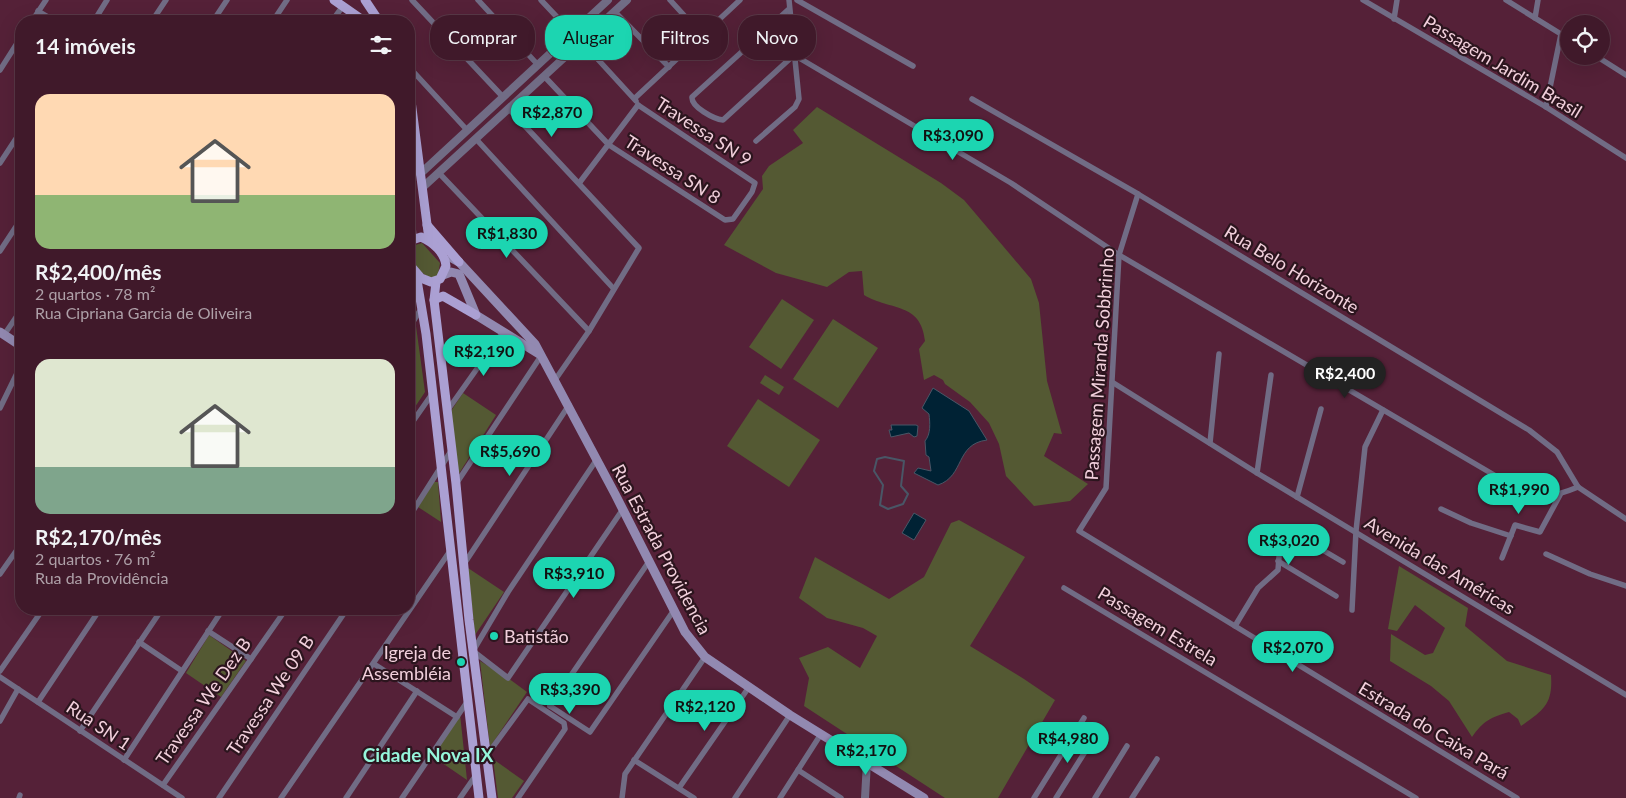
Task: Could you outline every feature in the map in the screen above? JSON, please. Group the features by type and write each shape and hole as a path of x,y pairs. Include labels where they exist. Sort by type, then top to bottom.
{"main road":[{"path":"334,0 345,3 358,15"},
{"path":"365,0 376,15"},
{"path":"415,131 427,225 434,245 446,262 443,275"},
{"path":"415,168 420,170"},
{"path":"415,202 424,201"},
{"path":"427,225 459,262"},
{"path":"415,238 421,237 434,245"},
{"name":"Rua Estrada Providencia","path":"434,245 459,262 521,328 542,356 693,644 705,657 790,715 924,798"},
{"path":"415,272 427,282 436,282"},
{"path":"476,315 461,276 454,272 443,275 436,282 434,300 456,484 462,564 492,798"},
{"path":"415,284 421,308 432,394 479,798"},
{"path":"434,300 444,296 476,315"},
{"name":"Rua Estrada Providencia","path":"476,315 542,356"},
{"path":"2,333 15,342"},
{"path":"461,648 473,651"}],"street":[{"path":"35,15 46,0"},
{"path":"98,15 107,0"},
{"path":"156,15 166,0"},
{"path":"217,15 227,0"},
{"path":"277,15 287,0"},
{"path":"412,0 503,98"},
{"path":"478,0 538,65"},
{"path":"541,0 555,15"},
{"path":"591,15 607,0"},
{"path":"612,15 627,0"},
{"path":"670,0 684,15"},
{"path":"789,0 790,15"},
{"path":"797,0 913,66"},
{"name":"Passagem Jardim Brasil","path":"1363,0 1546,107 1626,158"},
{"path":"1394,19 1397,0"},
{"path":"1506,0 1560,33"},
{"path":"1535,18 1538,0"},
{"path":"723,15 738,1"},
{"path":"336,15 345,3"},
{"path":"782,15 789,9"},
{"path":"38,10 46,15"},
{"path":"596,10 597,15"},
{"path":"615,12 669,67"},
{"path":"1546,107 1560,39"},
{"path":"0,70 15,46"},
{"path":"738,55 692,97 694,104 717,119 723,120 789,60"},
{"path":"420,170 503,98 545,58"},
{"path":"423,187 562,60"},
{"name":"Travessa SN 9","path":"599,60 634,98 638,105 753,181 754,188 736,216 730,221 725,220"},
{"path":"634,98 676,60"},
{"path":"756,142 798,102 794,60"},
{"path":"802,60 1011,183 1119,255 1518,489 1538,496 1560,494 1578,487 1626,519"},
{"path":"1610,65 1626,75"},
{"path":"415,74 467,130"},
{"name":"Travessa SN 8","path":"544,76 609,145 725,220"},
{"name":"Rua Belo Horizonte","path":"972,99 1138,194 1529,430 1557,452 1578,487"},
{"path":"580,182 638,105"},
{"path":"509,109 580,182 639,248 589,331 555,380"},
{"path":"476,139 614,288"},
{"path":"0,163 15,140"},
{"path":"439,173 589,331"},
{"name":"Passagem Miranda Sobbrinho","path":"1079,531 1106,488 1119,255 1138,194"},
{"path":"0,251 15,228"},
{"path":"415,318 421,308"},
{"path":"2,333 15,317"},
{"path":"447,411 503,332"},
{"path":"1210,443 1219,354"},
{"path":"456,484 542,356"},
{"path":"1257,473 1271,375"},
{"path":"0,408 15,377"},
{"name":"Avenida das Américas","path":"1112,382 1257,473 1626,694"},
{"path":"415,418 432,394"},
{"path":"462,564 466,563 569,405"},
{"path":"1297,497 1321,409"},
{"path":"1352,610 1356,531 1365,447 1383,410"},
{"path":"415,508 451,451"},
{"path":"597,459 508,592 473,651 508,678 623,509"},
{"path":"1502,558 1517,525 1536,533 1540,532 1560,494"},
{"path":"1441,509 1471,523 1511,536"},
{"path":"1235,626 1258,588 1276,572 1281,532 1286,528 1343,562"},
{"name":"Estrada do Caixa Pará","path":"1079,531 1517,798"},
{"path":"415,603 450,551"},
{"path":"0,574 15,553"},
{"path":"1546,554 1590,574 1626,586"},
{"path":"550,709 650,560"},
{"path":"1278,561 1336,596"},
{"name":"Passagem Estrela","path":"1064,588 1416,798"},
{"path":"486,756 525,702 530,699 590,732 674,610"},
{"path":"0,671 38,615"},
{"path":"38,702 96,615"},
{"path":"80,731 158,615"},
{"path":"124,760 219,615"},
{"name":"Travessa We Dez B","path":"163,785 282,615"},
{"name":"Travessa We 09 B","path":"219,798 343,615"},
{"path":"281,798 407,615"},
{"path":"208,631 250,659"},
{"path":"139,642 182,671"},
{"path":"622,798 625,774 705,657"},
{"path":"374,664 456,717"},
{"name":"Rua SN 1","path":"0,677 182,798"},
{"path":"679,788 749,687"},
{"path":"0,721 18,689"},
{"path":"346,798 416,691"},
{"path":"402,798 467,702"},
{"path":"518,798 565,729 564,724 550,709"},
{"path":"735,798 790,715"},
{"path":"1034,798 1084,718"},
{"path":"1056,798 1100,728"},
{"path":"780,798 821,734"},
{"path":"1095,798 1127,746"},
{"path":"1132,798 1157,759"},
{"path":"634,760 694,798"},
{"path":"865,798 867,762"},
{"path":"798,770 841,798"},
{"path":"460,798 476,775"}],"green space":[{"path":"817,107 941,183 964,200 1031,279 1039,303 1047,381 1062,434 1054,433 1044,456 1088,484 1070,501 1034,506 1006,476 999,444 989,423 970,402 945,384 943,380 934,375 924,380 919,349 925,341 918,320 903,309 864,295 862,271 849,272 827,287 776,273 724,245 763,189 762,176 769,166 803,143 793,130"},
{"path":"422,243 440,263 438,275 432,278 428,277 418,268 415,263 415,245"},
{"path":"782,299 814,320 781,369 749,347"},
{"path":"833,319 878,348 838,408 793,379"},
{"path":"416,326 425,392 415,407"},
{"path":"765,375 784,387 779,395 760,383"},
{"path":"463,393 496,415 458,475 449,414"},
{"path":"758,399 820,440 789,487 727,446"},
{"path":"434,482 438,482 441,522 418,507"},
{"path":"959,520 1025,557 970,646 1055,700 998,798 945,798 804,706 809,678 799,658 828,647 860,668 877,636 863,628 827,618 799,598 815,557 889,599 924,577 951,523"},
{"path":"1399,566 1468,608 1465,626 1507,661 1551,675 1548,700 1536,715 1521,726 1518,719 1509,712 1497,716 1484,723 1472,737 1449,701 1431,686 1390,661 1391,634 1425,655 1433,653 1445,628 1415,605 1397,631 1388,629"},
{"path":"468,568 504,592 475,635"},
{"path":"209,635 246,661 221,697 186,673"},
{"path":"480,661 527,692 490,747"},
{"path":"460,714 467,780 432,756"},
{"path":"493,759 524,781 512,798 498,798"}],"water":[{"path":"933,388 969,411 987,440 970,447 953,475 947,481 938,485 914,473 918,468 931,471 929,457 926,455 925,441 929,432 929,414 922,408"},
{"path":"891,425 916,425 918,426 917,436 914,437 909,433 891,437 889,430 892,430"},
{"path":"914,513 926,520 914,540 902,533"}],"waterway":[{"path":"885,457 904,461 901,486 908,494 903,504 888,509 880,505 883,485 874,471 877,459 885,457"}],"place":[{"name":"Batistão","path":"494,636"},
{"name":"Igreja de Assembléia","path":"461,662"}],"district":[{"name":"Cidade Nova IX","path":"428,754"}]}
